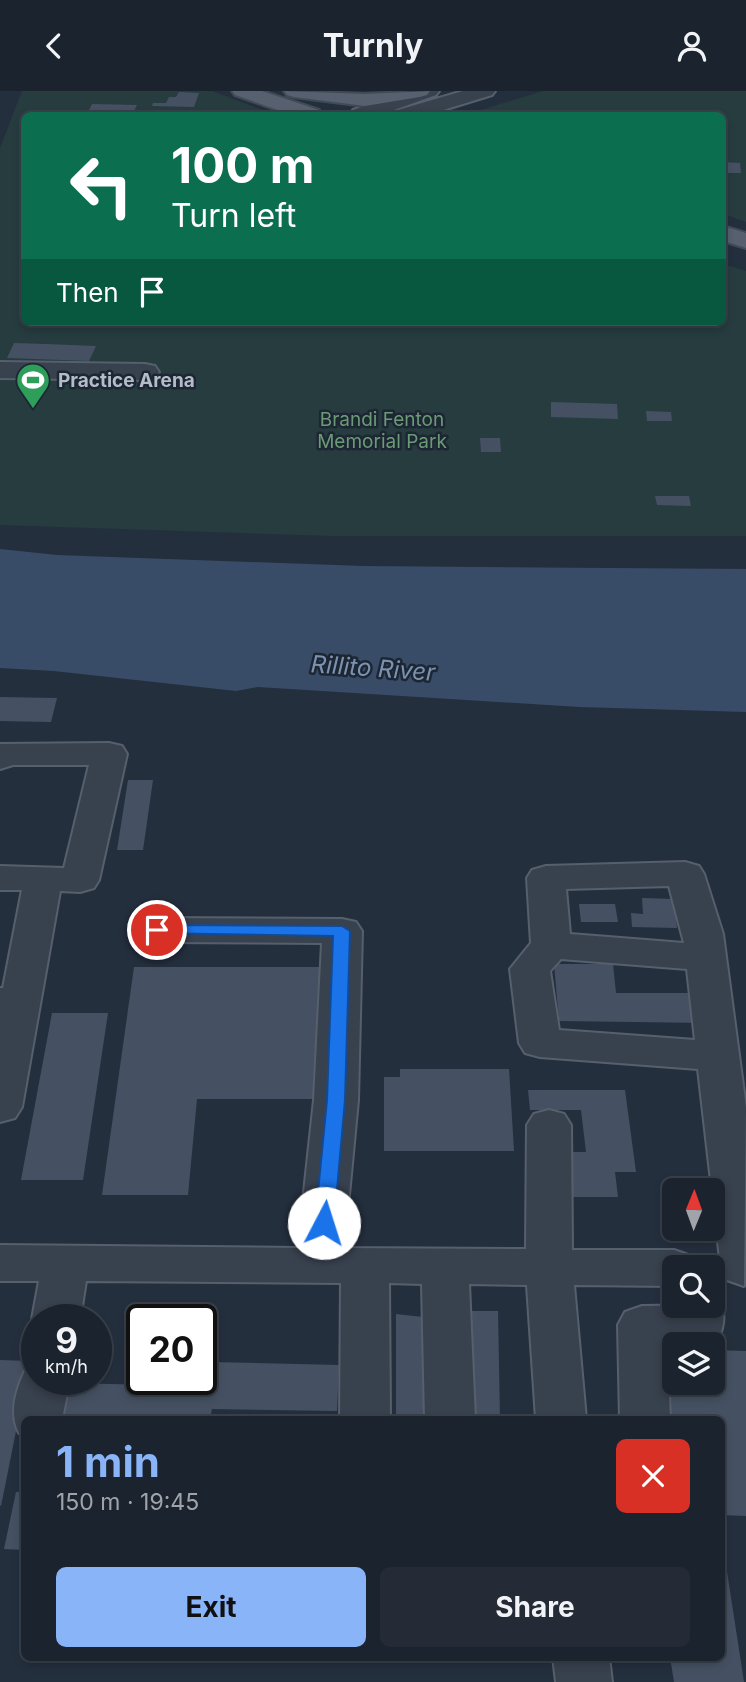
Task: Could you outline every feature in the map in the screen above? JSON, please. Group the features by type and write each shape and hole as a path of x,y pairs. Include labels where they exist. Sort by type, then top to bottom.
{"main road":[{"path":"242,91 302,112"},
{"path":"294,91 365,100 420,91"},
{"path":"294,91 355,112"},
{"path":"726,234 746,241"},
{"path":"726,250 746,256"}],"street":[{"path":"372,112 429,91"},
{"path":"416,112 485,91"},
{"path":"0,370 145,372"},
{"path":"0,758 1,754 109,754 80,880 0,878"},
{"path":"718,1056 540,1043 530,969 551,945 546,878 685,874 703,934 706,958 718,1056 734,1268"},
{"path":"0,1107 11,1001 43,879"},
{"path":"157,930 342,931 336,1100 342,1265 365,1416"},
{"path":"551,945 706,958"},
{"path":"549,1125 545,1196 547,1266 561,1416"},
{"path":"0,1263 662,1268"},
{"path":"59,1304 66,1263"},
{"path":"445,1266 450,1416"},
{"path":"645,1416 642,1325 701,1326 700,1318"},
{"path":"38,1416 42,1395"},
{"path":"581,1661 584,1682"}],"green space":[{"name":"Brandi Fenton Memorial Park","path":"22,91 212,91 268,112 21,112 21,326 726,326 726,265 746,271 746,536 333,536 0,525 0,148"},
{"path":"543,91 746,91 746,222 726,215 726,112 474,112"}],"water":[{"name":"Rillito River","path":"0,549 57,555 362,566 746,569 746,712 580,707 258,687 236,691 54,671 0,668"}],"building":[{"path":"179,92 199,93 194,107 152,106 153,103 166,103 169,97 176,97"},
{"path":"92,104 137,105 134,111 89,110"},
{"path":"726,162 740,163 741,173 726,173"},
{"path":"14,343 96,346 89,361 7,358"},
{"path":"551,402 617,404 618,419 551,417"},
{"path":"646,411 671,412 672,421 647,421"},
{"path":"480,438 500,438 501,452 481,452"},
{"path":"655,496 689,496 691,506 657,505"},
{"path":"0,697 57,698 51,722 0,721"},
{"path":"128,780 153,780 143,850 117,850"},
{"path":"642,898 674,899 677,928 632,927 631,913 643,914"},
{"path":"579,904 615,904 618,922 581,922"},
{"path":"554,964 613,964 616,993 704,993 709,1023 559,1021"},
{"path":"134,967 323,967 319,1099 197,1099 188,1195 102,1195"},
{"path":"52,1013 108,1013 83,1180 21,1180"},
{"path":"400,1069 509,1069 514,1151 384,1151 384,1077 400,1077"},
{"path":"528,1090 625,1090 636,1172 615,1172 618,1197 568,1197 564,1152 586,1152 581,1110 530,1110"},
{"path":"462,1311 498,1311 500,1416 463,1416"},
{"path":"396,1314 423,1317 427,1416 396,1416"},
{"path":"650,1349 662,1349 662,1395 725,1395 725,1350 746,1351 746,1516 725,1515 725,1416 657,1416"},
{"path":"0,1360 21,1361 21,1395 23,1395 0,1505"},
{"path":"217,1362 339,1365 337,1411 212,1409 211,1416 55,1416 59,1395 112,1395 112,1384 126,1384 126,1395 217,1395"},
{"path":"16,1492 21,1492 21,1550 4,1549"},
{"path":"725,1558 744,1682 674,1682 671,1661 725,1661"}],"place":[{"name":"Practice Arena","path":"33,410"}],"route":[{"path":"157,930 342,931 336,1100 324,1223"}]}
